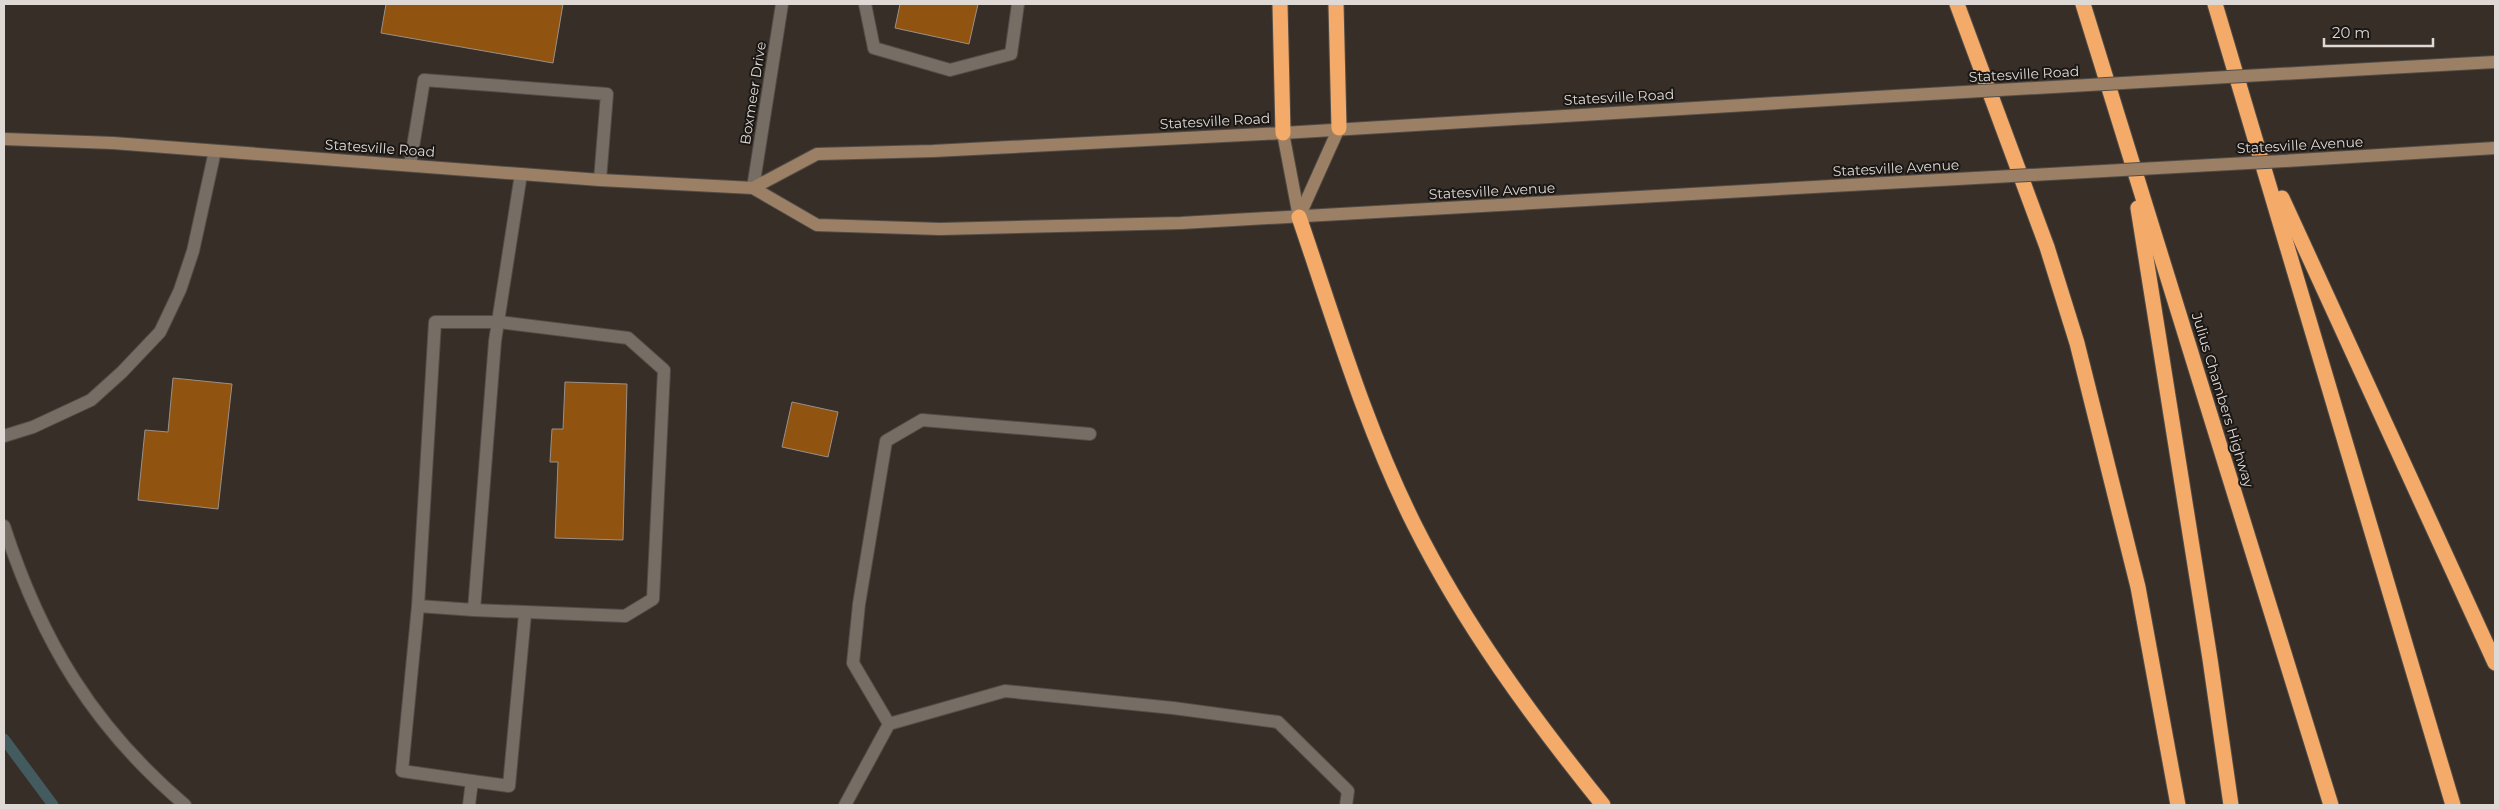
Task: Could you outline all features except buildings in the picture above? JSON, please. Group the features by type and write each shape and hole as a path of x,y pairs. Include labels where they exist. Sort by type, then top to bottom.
{"highway":[{"path":"1280,4 1283,133"},
{"path":"1336,4 1339,128"},
{"path":"1957,4 2047,247 2077,343 2138,587 2178,805"},
{"name":"Julius Chambers Highway","path":"2084,4 2331,805"},
{"path":"2215,4 2260,149 2453,805"},
{"path":"2260,149 2495,663"},
{"path":"2130,155 2207,640 2231,805"},
{"path":"1299,217 1366,409 1388,467 1418,531 1443,579 1479,638 1526,706 1603,805"}],"main road":[{"name":"Statesville Road","path":"753,188 817,154 933,151 1283,133 1339,128 2495,62"},
{"path":"1299,217 1339,128"},
{"path":"1283,133 1299,217"},
{"name":"Statesville Road","path":"4,139 113,143 600,180 753,188 817,225 940,229 1057,228 1299,217"},
{"name":"Statesville Avenue","path":"1299,217 2495,148"}],"street":[{"name":"Boxmeer Drive","path":"753,188 782,4"},
{"path":"865,4 874,48 950,70 1011,54 1018,4"},
{"path":"410,166 424,80 607,94 600,180"},
{"path":"4,436 33,427 91,400 122,372 160,332 180,290 193,251 215,151"},
{"path":"474,610 499,322 521,174"},
{"path":"418,606 525,614 625,616 653,599 664,370 628,338 499,322 435,322 418,606 402,771 509,786 525,614"},
{"path":"889,724 853,663 859,604 886,441 922,420 1090,434"},
{"path":"4,526 34,610 58,655 85,699 119,741 156,780 185,805"},
{"path":"845,805 889,724 1005,691 1173,708 1278,722 1348,792 1346,805"},
{"path":"469,805 472,781"}],"waterway":[{"path":"4,739 53,805"}]}
